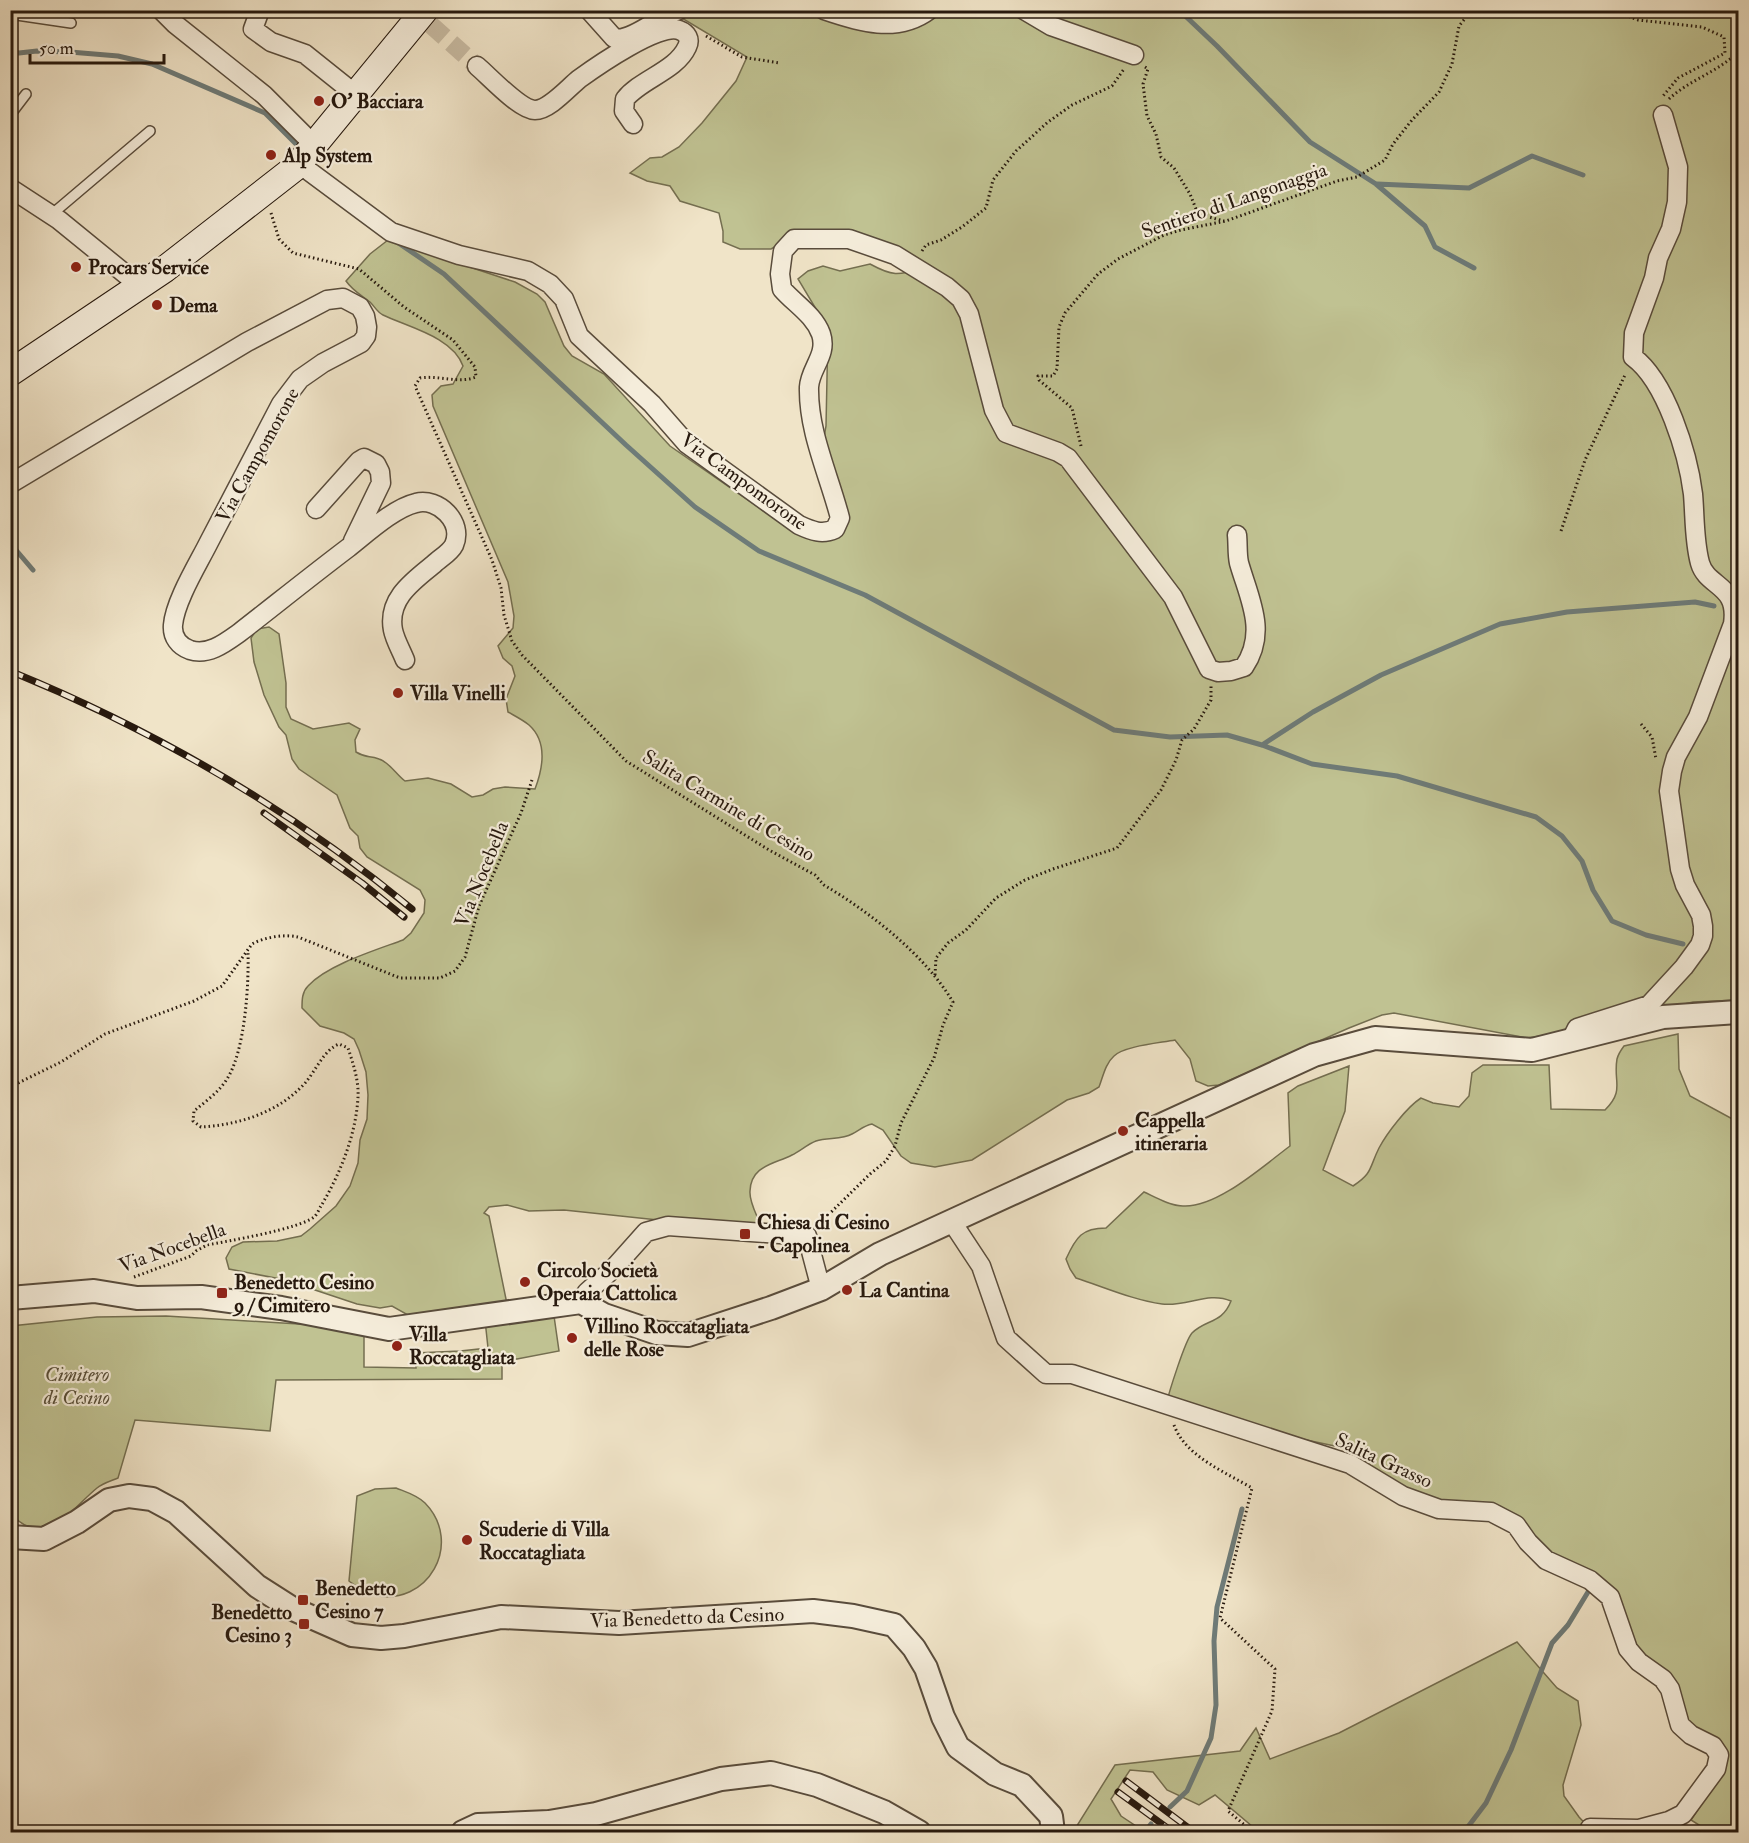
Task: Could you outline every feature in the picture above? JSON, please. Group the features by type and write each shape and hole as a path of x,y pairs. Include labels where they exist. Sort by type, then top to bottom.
{"main road":[{"path":"10,373 140,286 193,247 306,154 355,94 426,17"}],"street":[{"name":"Via Campomorone","path":"161,10 175,24 264,95 306,154 391,232 459,255 528,271 550,284 564,299 579,336 652,405 687,444 799,525 813,531 828,532 835,529 840,518 813,431 809,385 823,352 822,335 811,316 782,289 780,274 783,251 794,239 849,239 895,255 914,266 961,299 969,314 994,410 1006,434 1058,452 1068,458 1173,597 1209,669"},
{"path":"260,10 253,29 271,42 305,54 355,94"},
{"path":"589,10 614,38 619,39 629,37 668,13 679,10"},
{"path":"824,10 848,18 892,25 918,19 929,10"},
{"path":"1024,10 1051,26 1134,55"},
{"path":"485,72 521,104 532,110 538,110 634,44 664,29 674,28 684,32 689,44 683,56 624,99 624,111 633,124"},
{"path":"1574,1039 1577,1028 1649,1005 1677,976 1700,945 1703,936 1701,915 1685,885 1680,868 1669,791 1676,757 1698,717 1734,615 1727,594 1702,568 1698,553 1689,468 1680,437 1647,369 1633,357 1634,333 1654,278 1658,258 1671,229 1677,201 1678,167 1663,115"},
{"path":"10,188 51,215 140,286"},
{"name":"Via Campomorone","path":"10,483 247,342 327,300 342,298 360,307 365,316 366,336 361,343 323,363 300,379 281,404 189,581 173,628 177,640 183,647 194,651 204,651 219,646 405,507 418,502 430,502 443,508 451,517 455,533 454,544 448,552 405,588 396,607 393,631 405,660"},
{"name":"Via Campomorone","path":"316,509 359,461 364,458 376,464 380,472 381,483 351,546"},
{"path":"1209,669 1218,672 1244,667 1254,643 1255,616 1250,590 1239,561 1237,535"},
{"path":"10,1299 94,1291 137,1299 201,1298 265,1305 389,1329 581,1302 604,1315 657,1333 687,1335 821,1289 879,1254 1314,1055 1375,1038 1532,1050 1663,1017 1738,1012"},
{"name":"Salita Grasso","path":"952,1222 981,1266 1006,1338 1046,1374 1072,1374 1350,1464 1403,1496 1439,1509 1491,1512 1516,1525 1528,1542 1546,1560 1590,1580 1610,1598 1628,1649 1639,1662 1663,1679 1670,1689 1680,1725 1691,1735 1713,1746 1719,1755 1716,1769 1683,1814 1639,1829 1590,1828"},
{"path":"581,1302 587,1292 613,1269 646,1232 668,1226 807,1236 821,1289"},
{"name":"Via Benedetto da Cesino","path":"10,1537 44,1539 77,1522 110,1500 129,1496 152,1499 176,1512 257,1586 293,1609 352,1635 381,1638 404,1636 501,1617 618,1623 813,1611 853,1616 894,1625 915,1648 926,1668 943,1716 958,1747 995,1774 1022,1785 1051,1816 1053,1833"},
{"path":"462,1833 478,1825 549,1822 596,1814 721,1779 771,1773 817,1785 884,1812 919,1833"}],"lane":[{"path":"10,14 71,23"},
{"path":"10,115 26,94"},
{"path":"51,215 150,131"}],"path":[{"name":"Sentiero di Langonaggia","path":"1085,480 1085,465 1072,408 1039,380 1038,376 1053,376 1057,369 1059,327 1065,313 1098,274 1118,259 1172,232 1226,221 1337,181 1357,177 1385,160 1393,144 1412,120 1439,92 1452,64 1459,26 1472,10"},
{"path":"1612,10 1638,20 1702,27 1724,37 1725,53 1678,78 1663,96 1663,115"},
{"path":"1663,115 1669,99 1684,87 1732,59 1738,52"},
{"path":"914,266 926,245 941,240 987,208 993,180 1016,151 1048,122 1072,105 1112,86 1134,55 1148,69 1143,84 1147,116 1156,134 1161,157 1174,168 1190,194 1196,209 1209,217 1226,221"},
{"path":"742,57 780,63"},
{"name":"Salita Carmine di Cesino","path":"270,212 279,239 293,253 359,269 404,307 453,340 475,367 477,376 467,381 432,376 420,378 415,386 492,560 501,588 504,615 513,641 522,655 626,761 769,850 815,875 824,885 838,893 907,946 935,975 953,1002 943,1025 934,1058 901,1123 895,1146 886,1161 807,1236"},
{"path":"1562,531 1585,460 1633,357"},
{"path":"935,975 936,958 948,943 966,930 996,898 1025,880 1053,868 1117,848 1161,790 1176,760 1182,740 1194,729 1211,700 1209,669"},
{"name":"Via Nocebella","path":"10,1087 61,1062 105,1034 194,1001 222,986 252,944 259,940 289,935 342,953 400,978 440,978 455,971 465,957 479,906 521,813 532,780"},
{"name":"Via Nocebella","path":"127,1279 191,1256 195,1251 207,1245 288,1228 314,1217 331,1190 342,1164 354,1125 358,1096 354,1064 348,1048 339,1044 332,1047 305,1083 286,1101 258,1116 211,1127 201,1127 193,1121 194,1112 217,1092 233,1068 244,1025 249,977 248,951"},
{"path":"1172,1418 1178,1437 1196,1454 1252,1488 1220,1618 1275,1669 1272,1711 1228,1811 1253,1833"}],"green space":[{"path":"670,11 1738,11 1738,1000 1693,1002 1560,1033 1527,1038 1394,1013 1382,1015 1349,1028 1219,1085 1208,1086 1196,1081 1190,1059 1175,1040 1134,1047 1111,1059 1099,1087 1067,1100 972,1160 935,1167 911,1163 901,1156 883,1130 872,1124 848,1136 813,1142 792,1155 765,1167 751,1182 752,1204 761,1226 677,1222 564,1210 529,1211 507,1205 489,1207 484,1213 489,1216 507,1304 415,1319 392,1306 380,1308 357,1304 301,1283 229,1269 226,1258 232,1247 243,1242 277,1241 301,1236 336,1206 350,1186 358,1163 360,1140 367,1119 366,1072 354,1039 344,1033 320,1026 302,1008 303,993 316,978 327,971 403,940 411,933 424,913 425,900 420,890 367,857 360,848 358,836 350,828 337,795 299,769 292,759 286,735 279,727 264,695 254,662 251,638 257,629 269,627 279,634 286,683 286,707 291,719 313,729 349,723 360,729 355,740 356,752 383,761 405,781 428,778 451,784 472,797 505,787 535,789 542,764 541,747 535,732 527,723 508,712 506,699 515,676 512,666 503,658 498,646 513,628 514,616 508,582 433,406 432,395 441,386 453,384 463,366 450,347 429,334 381,314 346,281 370,254 388,240 515,282 537,294 545,302 564,346 572,356 604,374 670,446 797,534 833,535 824,437 828,329 798,279 808,271 823,266 840,271 870,264 895,274 922,268 863,246 789,239 771,249 740,249 723,242 719,213 680,201 670,186 647,181 630,173 650,158 662,157 679,147 736,81 747,57"},
{"path":"1678,1034 1679,1069 1690,1096 1738,1122 1738,1832 1710,1832 1691,1820 1709,1793 1726,1758 1689,1726 1635,1650 1618,1603 1553,1557 1516,1518 1427,1499 1381,1475 1344,1448 1166,1405 1181,1356 1192,1333 1223,1314 1231,1301 1222,1298 1206,1298 1162,1304 1140,1300 1076,1278 1066,1259 1081,1235 1098,1228 1106,1228 1144,1192 1178,1206 1196,1205 1225,1193 1239,1184 1290,1146 1288,1093 1298,1086 1349,1066 1345,1111 1323,1170 1353,1186 1370,1170 1379,1148 1410,1108 1421,1098 1433,1103 1459,1107 1469,1096 1472,1073 1483,1065 1549,1065 1551,1109 1605,1110 1617,1091 1617,1059 1624,1046"},
{"name":"Cimitero di Cesino","path":"553,1309 559,1351 517,1359 502,1359 502,1379 276,1380 270,1431 135,1420 118,1478 99,1486 67,1516 46,1528 35,1529 11,1514 11,1326 97,1317 166,1316 364,1328 364,1367 416,1368 416,1353 488,1348 485,1320"},
{"path":"396,1488 422,1500 436,1519 441,1536 440,1553 434,1569 424,1582 410,1592 393,1596 373,1595 349,1581 357,1496 375,1489"},
{"path":"1517,1642 1557,1688 1578,1701 1581,1725 1563,1785 1564,1796 1593,1832 1259,1832 1215,1795 1199,1805 1167,1790 1153,1772 1130,1770 1111,1799 1121,1816 1145,1832 1073,1832 1115,1765 1240,1751 1256,1728 1270,1759 1339,1733"}],"waterway":[{"path":"1179,10 1310,142 1376,184 1425,226 1435,247 1474,268"},
{"path":"10,51 118,56 152,64 265,113 296,144"},
{"path":"1377,184 1469,188 1532,156 1583,175"},
{"path":"394,240 444,274 695,507 759,551 865,595 1114,730 1170,737 1227,735 1262,745 1312,764 1397,776 1536,817 1562,836 1582,861 1593,890 1612,921 1646,935 1683,944"},
{"path":"10,543 33,570"},
{"path":"1262,745 1313,712 1381,675 1500,624 1567,612 1695,602 1714,606"},
{"path":"1170,1807 1187,1791 1211,1738 1216,1705 1214,1641 1217,1607 1242,1509"},
{"path":"1464,1832 1486,1803 1511,1750 1552,1643 1568,1625 1588,1592"},
{"path":"1145,1832 1151,1824"}],"tunnel":[{"path":"431,25 477,66"}],"railway":[{"path":"10,671 117,719 220,775 319,838 412,909"},
{"path":"264,813 362,883 404,917"},
{"path":"1126,1781 1194,1832"},
{"path":"1118,1792 1173,1832"}],"place":[{"name":"O' Bacciara","path":"319,101"},
{"name":"Alp System","path":"271,155"},
{"name":"Procars Service","path":"76,267"},
{"name":"Dema","path":"157,305"},
{"name":"Villa Vinelli","path":"398,693"},
{"name":"Cappella itineraria","path":"1123,1131"},
{"name":"Chiesa di Cesino - Capolinea","path":"745,1234"},
{"name":"Circolo Società Operaia Cattolica","path":"525,1282"},
{"name":"La Cantina","path":"847,1290"},
{"name":"Benedetto Cesino 9 / Cimitero","path":"222,1293"},
{"name":"Villino Roccatagliata delle Rose","path":"572,1338"},
{"name":"Villa Roccatagliata","path":"397,1346"},
{"name":"Scuderie di Villa Roccatagliata","path":"467,1540"},
{"name":"Benedetto Cesino 7","path":"303,1600"},
{"name":"Benedetto Cesino 3","path":"304,1624"}]}
